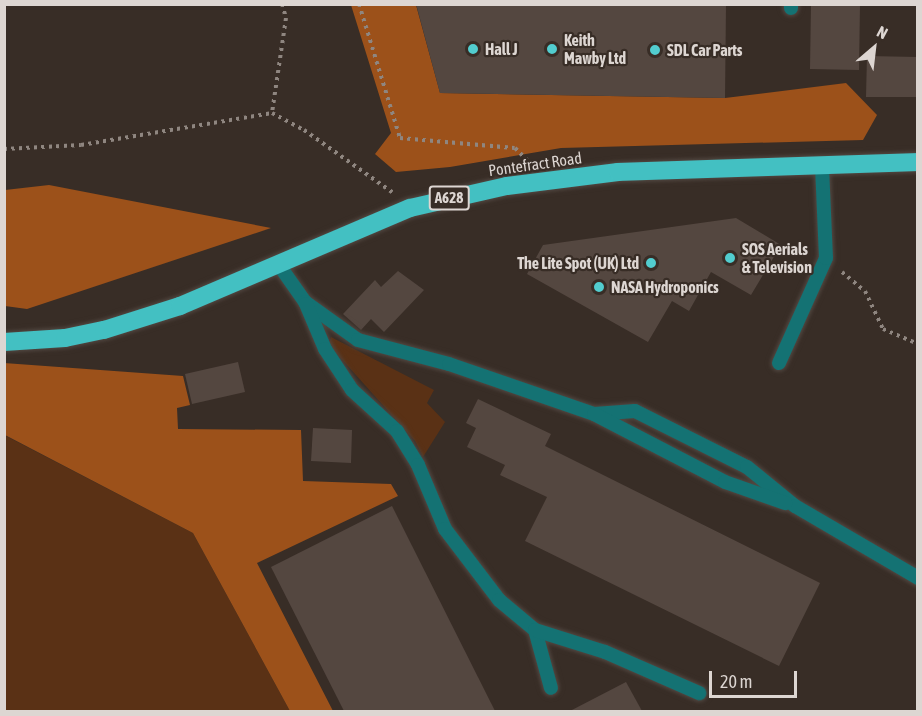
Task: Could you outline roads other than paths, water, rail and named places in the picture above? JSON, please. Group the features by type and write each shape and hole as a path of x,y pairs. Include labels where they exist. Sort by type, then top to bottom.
{"highway":[{"name":"Pontefract Road","path":"4,342 65,338 104,330 180,306 410,208 547,181 618,172 918,162"}],"lane":[{"path":"779,363 826,258 822,165"},
{"path":"279,265 305,302 325,349 352,390 397,431 418,465 445,529 499,600 536,630 605,652 699,693"},
{"path":"305,302 358,340 449,364 594,414 724,482 795,506"},
{"path":"594,414 635,411 747,467 795,506 918,578"},
{"path":"536,630 550,688"}],"place":[{"name":"Hall J","path":"473,49"},
{"name":"Keith Mawby Ltd","path":"552,49"},
{"name":"SDL Car Parts","path":"655,50"},
{"name":"SOS Aerials & Television","path":"730,258"},
{"name":"The Lite Spot (UK) Ltd","path":"651,263"},
{"name":"NASA Hydroponics","path":"599,287"}]}
